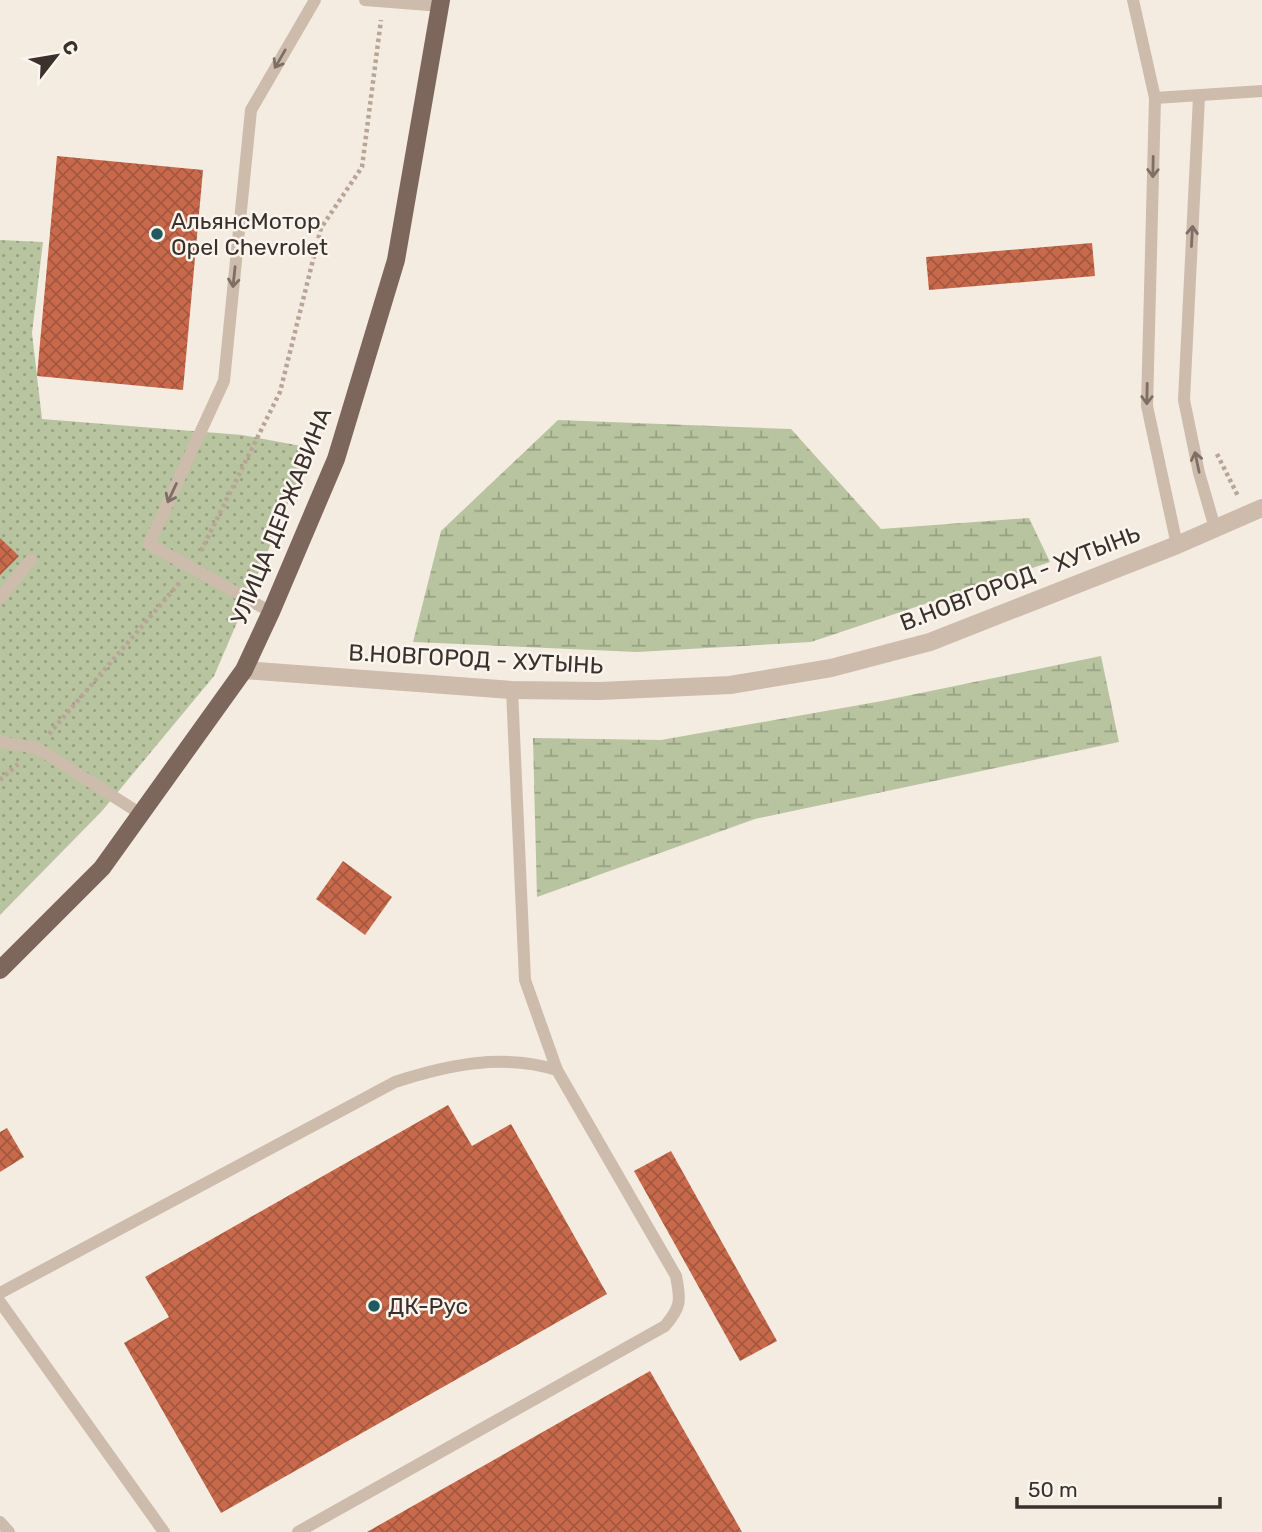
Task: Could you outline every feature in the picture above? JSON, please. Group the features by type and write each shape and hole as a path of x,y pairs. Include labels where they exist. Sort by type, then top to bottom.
{"main road":[{"name":"УЛИЦА ДЕРЖАВИНА","path":"0,970 102,868 244,670 271,612 336,459 396,260 441,3"}],"street":[{"name":"В.НОВГОРОД - ХУТЫНЬ","path":"244,670 512,690 600,691 730,685 831,668 930,642 1177,545 1254,511"}],"lane":[{"path":"271,612 149,544 224,381 251,110 315,0"},
{"path":"365,0 441,3"},
{"path":"1133,0 1155,98 1147,406 1177,545"},
{"path":"1155,98 1262,92"},
{"path":"1199,97 1184,400 1199,473 1215,528"},
{"path":"0,598 31,561"},
{"path":"298,1532 665,1326 678,1311 680,1295 676,1276 556,1070 525,980 512,690"},
{"path":"0,742 37,748 141,814"},
{"path":"0,1293 395,1082 469,1063 514,1061 556,1070"},
{"path":"0,1302 164,1532"},
{"path":"0,1522 9,1532"}],"path":[{"path":"0,780 37,748 192,569 280,392 321,228 362,167 384,1"},
{"path":"1214,445 1254,511"}],"green space":[{"path":"0,240 43,242 32,333 42,419 242,435 312,448 214,676 102,811 0,915"},
{"path":"558,420 791,429 881,529 1029,518 1050,562 811,642 637,652 413,642 441,531"},
{"path":"1101,656 1119,742 755,819 537,897 533,738 661,740 882,701"}],"building":[{"path":"57,156 203,170 183,390 37,376"},
{"path":"1092,243 1095,276 929,290 926,257"},
{"path":"0,538 19,556 0,575"},
{"path":"343,861 392,897 365,935 316,899"},
{"name":"ДК-Рус","path":"448,1105 472,1146 511,1124 607,1294 221,1513 124,1343 169,1317 145,1277"},
{"path":"7,1128 24,1157 0,1172 0,1132"},
{"path":"671,1151 777,1341 740,1361 634,1171"},
{"path":"650,1371 742,1532 367,1532"}],"place":[{"name":"АльянсМотор Opel Chevrolet","path":"157,234"},
{"name":"ДК-Рус","path":"374,1306"}]}
